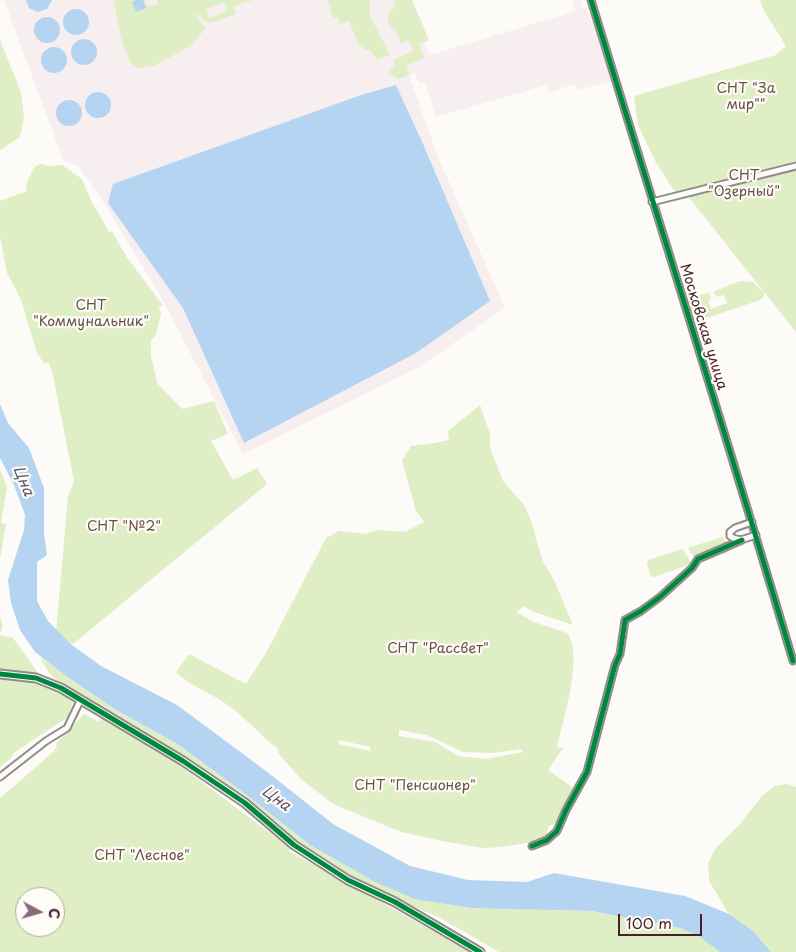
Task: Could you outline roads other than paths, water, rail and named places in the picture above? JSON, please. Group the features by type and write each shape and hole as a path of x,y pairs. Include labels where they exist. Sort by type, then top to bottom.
{"street":[{"name":"Московская улица","path":"591,0 756,534 793,661"},
{"path":"652,202 796,166"},
{"path":"742,540 732,538 730,532 734,528 752,522"},
{"path":"532,846 547,840 557,831 590,764 596,733 615,665 620,654 625,620 660,597 692,568 698,559 756,534"},
{"path":"0,674 29,676 44,680 61,688 183,761 245,803 294,844 348,880 395,902 480,952"},
{"path":"0,776 46,741 67,728 80,701"}],"water":[{"path":"26,0 52,0 47,9 38,12 29,8"},
{"path":"143,0 146,8 136,12 132,2"},
{"path":"76,9 85,13 89,22 85,31 76,35 67,31 63,22 67,13"},
{"path":"47,17 56,21 60,30 56,39 47,43 38,39 34,30 38,21"},
{"path":"84,39 93,43 97,52 93,61 84,65 75,61 71,52 75,43"},
{"path":"54,47 63,51 67,60 63,69 54,73 45,69 41,60 45,51"},
{"path":"396,85 490,301 416,353 244,443 183,308 108,203 113,184 361,95"},
{"path":"98,92 107,96 111,105 107,114 98,118 89,114 85,105 89,96"},
{"path":"69,100 78,104 82,113 78,122 69,126 60,122 56,113 60,104"},
{"name":"Цна","path":"0,404 8,423 29,448 44,488 44,533 47,555 37,562 37,601 48,621 72,645 101,666 177,705 266,771 333,824 410,866 468,880 527,882 554,873 685,896 729,914 753,931 771,952 720,952 700,937 680,928 592,911 473,908 415,899 373,881 310,845 176,743 116,710 65,675 35,652 20,630 11,603 8,580 24,530 25,515 14,485 0,458"}],"park label":[{"name":"СНТ \"За мир\"\"","path":"746,98"},
{"name":"СНТ \"Озерный\"","path":"744,184"},
{"name":"СНТ \"Коммунальник\"","path":"91,314"},
{"name":"СНТ \"№2\"","path":"124,527"},
{"name":"СНТ \"Рассвет\"","path":"438,649"},
{"name":"СНТ \"Пенсионер\"","path":"415,786"},
{"name":"СНТ \"Лесное\"","path":"142,856"}]}
